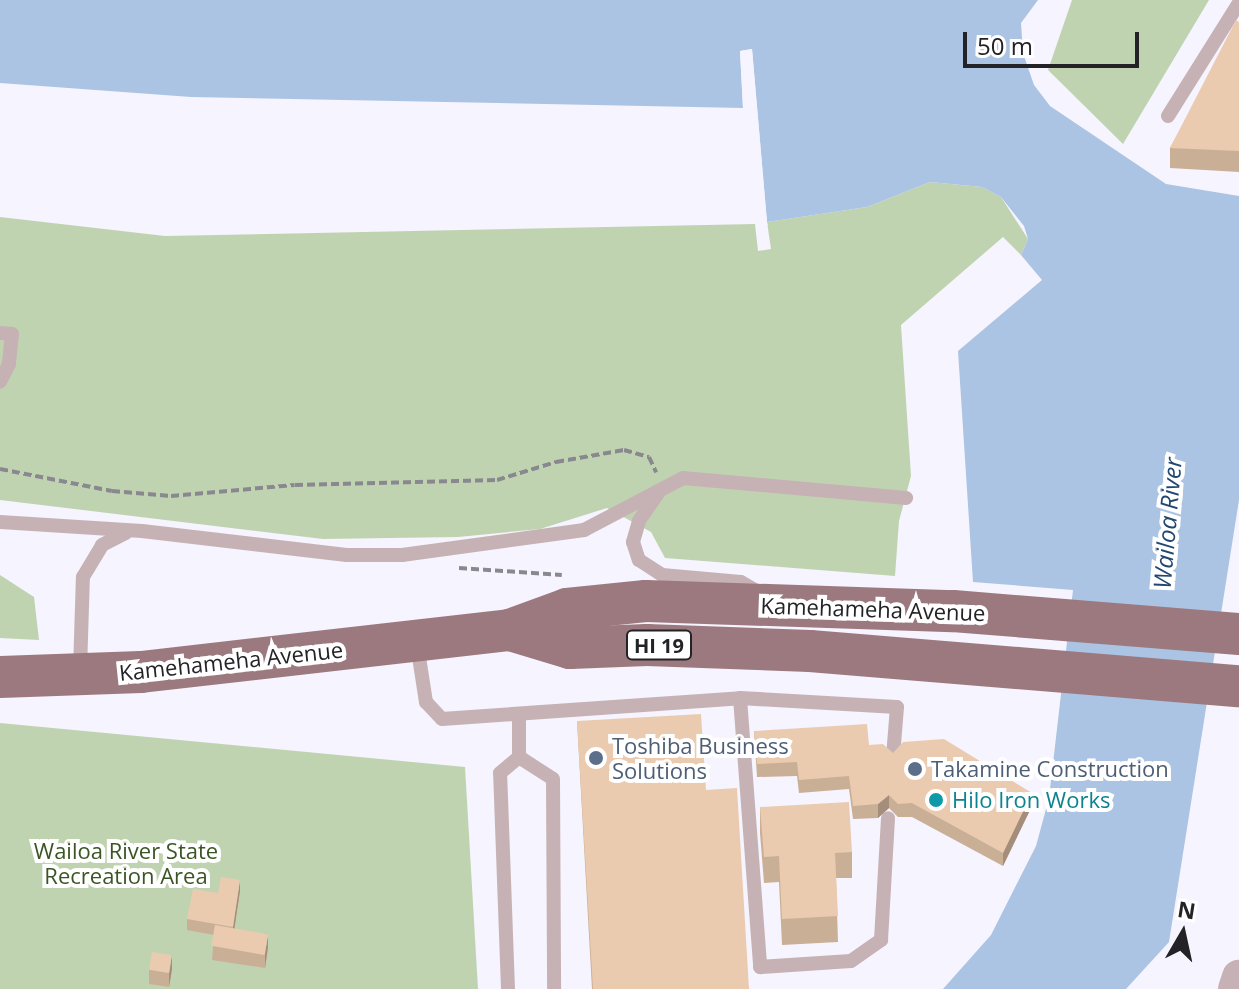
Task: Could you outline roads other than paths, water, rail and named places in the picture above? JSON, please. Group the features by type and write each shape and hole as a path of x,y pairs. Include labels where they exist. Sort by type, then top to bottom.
{"main road":[{"name":"Kamehameha Avenue","path":"0,677 80,676 510,630 567,609 609,603 783,606 1052,617 1236,634"},
{"name":"Kamehameha Avenue","path":"510,630 570,648 810,651 1238,686"}],"street":[{"path":"1235,989 1239,977"}],"lane":[{"path":"1168,116 1239,3"},
{"path":"0,333 12,334 9,364 0,382"},
{"path":"0,522 142,531 347,555 402,555 584,530 683,478 906,498"},
{"path":"664,486 639,521 633,542 639,560 662,575 741,582 783,606"},
{"path":"80,676 79,595 86,568 108,540 142,531"},
{"path":"417,640 431,712 453,721 740,698 897,707 893,757"},
{"path":"740,698 760,967 851,961 881,940 888,818"},
{"path":"508,989 500,773 519,757 519,716"},
{"path":"519,757 553,779 554,989"}],"water":[{"name":"Wailoa River","path":"0,0 1038,0 1021,23 1023,53 1034,85 1050,106 1166,184 1239,196 1239,500 1169,942 1126,989 943,989 991,935 1036,846 1049,798 1073,590 973,582 958,351 1042,280 1021,255 1028,239 1024,226 1001,197 982,187 930,182 867,207 767,222 752,49 740,51 743,108 191,97 0,83"}],"place":[{"name":"Toshiba Business Solutions","path":"596,758"},
{"name":"Takamine Construction","path":"915,769"},
{"name":"Hilo Iron Works","path":"936,800"}],"park label":[{"name":"Wailoa River State Recreation Area","path":"126,862"}]}
